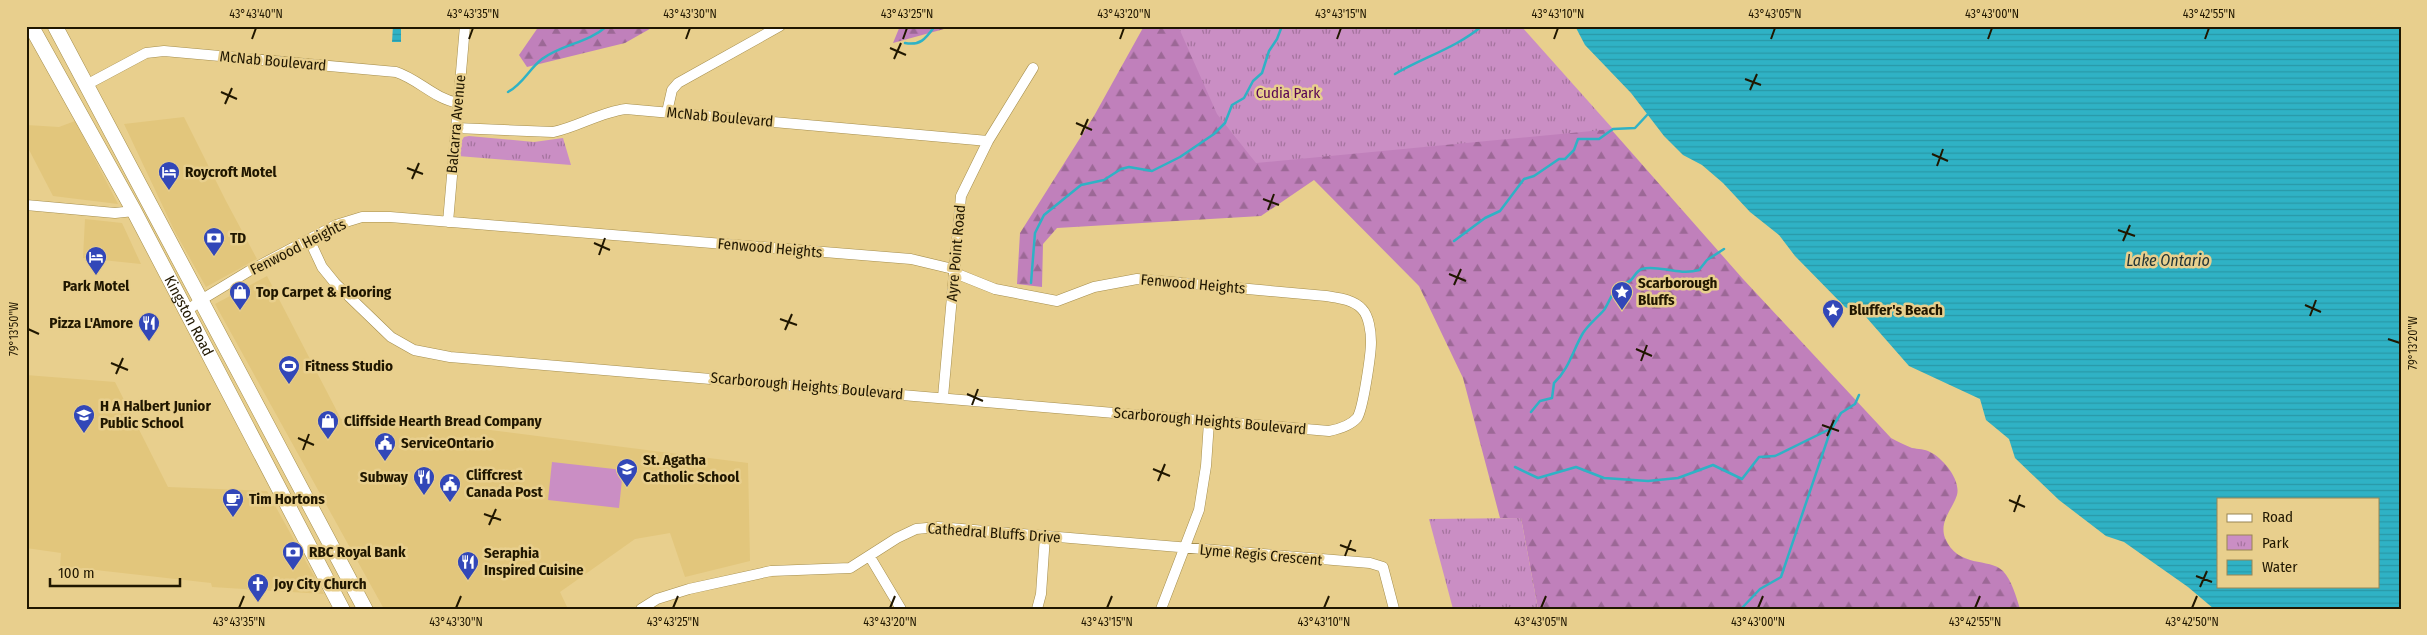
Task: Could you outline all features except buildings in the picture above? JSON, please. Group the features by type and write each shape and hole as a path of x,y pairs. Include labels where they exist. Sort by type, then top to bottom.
{"main road":[{"name":"Kingston Road","path":"31,26 134,211 342,609"},
{"name":"Kingston Road","path":"55,26 88,84 365,609"}],"street":[{"name":"Balcarra Avenue","path":"448,222 465,26"},
{"path":"666,112 670,95 678,83 780,26"},
{"name":"McNab Boulevard","path":"88,84 146,53 164,51 396,72 406,75 447,101 458,103"},
{"name":"Ayre Point Road","path":"943,397 961,196 988,141 1033,68"},
{"name":"McNab Boulevard","path":"456,128 553,132 567,129 610,111 626,109 988,141"},
{"path":"26,205 115,213 134,211"},
{"name":"Fenwood Heights","path":"187,311 201,300 309,239 336,225 362,217 390,217 912,259 953,269 960,275 995,289 1057,301 1094,287 1137,279 1326,296 1350,301 1363,309 1369,324 1371,342 1360,412 1353,421"},
{"name":"Scarborough Heights Boulevard","path":"309,239 322,267 335,283 391,337 414,350 434,355 1329,431 1345,426 1353,421"},
{"path":"1161,609 1185,548 1201,497 1209,422"},
{"name":"Cathedral Bluffs Drive","path":"641,609 658,599 689,589 771,571 850,568 897,538 916,529 938,527 1185,548"},
{"path":"1037,609 1045,536"},
{"name":"Lyme Regis Crescent","path":"1185,548 1378,565 1383,567 1394,609"},
{"path":"870,557 901,609"}],"shaded area":[{"path":"184,117 257,259 206,287 174,230 124,124"},
{"path":"75,121 118,204 53,196 26,144 26,125 59,127"},
{"path":"85,219 122,223 141,264 83,258"},
{"path":"267,276 341,419 474,428 748,463 750,561 685,577 670,533 635,539 560,592 568,609 384,609 215,304"},
{"name":"H A Halbert Junior Public School","path":"26,375 115,382 168,487 267,491 324,594 212,587 211,583 60,566 61,553 26,548"}],"green space":[{"path":"539,26 655,26 625,43 527,67 519,55"},
{"path":"900,26 955,26 893,43"},
{"path":"1144,26 1520,26 1743,279 1891,438 1912,448 1928,451 1945,464 1954,476 1958,489 1945,521 1945,538 1951,548 1965,558 1990,564 2003,571 2011,584 2020,609 1538,609 1521,518 1500,518 1463,378 1419,286 1314,180 1261,216 1057,228 1043,244 1042,287 1017,284 1020,233 1094,116"},
{"name":"Cudia Park","path":"1178,26 1521,26 1613,129 1256,163 1217,114"},
{"path":"464,137 534,142 563,138 571,165 458,156 459,145"},
{"path":"552,462 623,470 619,508 548,500"},
{"path":"1521,518 1538,609 1453,609 1429,519"}],"water":[{"path":"393,26 401,26 401,42 392,42"},
{"name":"Lake Ontario","path":"1575,26 2401,26 2401,609 2214,609 2188,587 2124,542 2106,536 2059,500 2015,458 2009,439 1986,420 1980,399 1909,366 1866,317 1845,307 1795,256 1779,235 1750,212 1723,183 1702,165 1683,155 1664,136 1631,93 1585,45"}],"waterway":[{"path":"508,92 518,85 542,59 600,32 607,26"},
{"path":"905,43 911,44 923,40 935,26"},
{"path":"1031,283 1035,233 1044,215 1081,185 1104,180 1121,169 1129,167 1152,171 1180,157 1214,134 1225,123 1232,105 1244,98 1253,81 1262,73 1269,51 1277,39 1282,26"},
{"path":"1395,74 1462,40 1482,26"},
{"path":"1454,241 1485,218 1500,211 1524,179 1534,176 1559,159 1565,159 1574,150 1578,139 1599,139 1613,129 1635,128 1648,114"},
{"path":"1531,412 1540,401 1552,398 1554,383 1567,366 1583,333 1604,310 1618,287 1630,281 1642,269 1654,268 1683,272 1699,270 1707,260 1724,249"},
{"path":"1515,467 1538,478 1576,467 1604,478 1648,481 1678,478 1713,465 1742,479 1759,457 1775,456 1832,428 1841,413 1855,404 1859,395"},
{"path":"1741,609 1760,589 1781,577 1831,429"}],"place":[{"name":"Roycroft Motel","path":"169,191"},
{"name":"TD","path":"214,257"},
{"name":"Park Motel","path":"96,276"},
{"name":"Top Carpet & Flooring","path":"240,311"},
{"name":"Scarborough Bluffs","path":"1622,311"},
{"name":"Bluffer's Beach","path":"1833,329"},
{"name":"Pizza L'Amore","path":"149,342"},
{"name":"Fitness Studio","path":"289,385"},
{"name":"H A Halbert Junior Public School","path":"84,434"},
{"name":"Cliffside Hearth Bread Company","path":"328,440"},
{"name":"ServiceOntario","path":"385,462"},
{"name":"St. Agatha Catholic School","path":"627,488"},
{"name":"Subway","path":"424,496"},
{"name":"Cliffcrest Canada Post","path":"450,503"},
{"name":"Tim Hortons","path":"233,518"},
{"name":"RBC Royal Bank","path":"293,571"},
{"name":"Seraphia Inspired Cuisine","path":"468,581"},
{"name":"Joy City Church","path":"258,603"}]}
